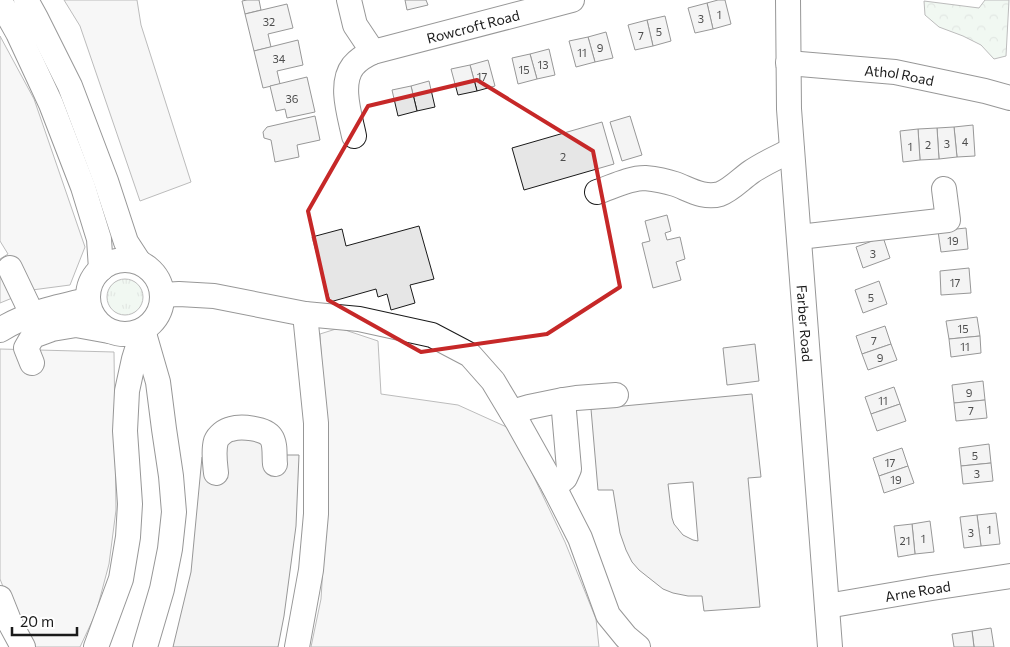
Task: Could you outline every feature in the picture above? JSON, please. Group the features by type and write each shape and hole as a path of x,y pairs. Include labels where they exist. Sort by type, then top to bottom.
{"street":[{"path":"26,0 70,86 106,181 126,242 139,262"},
{"path":"349,0 355,25 373,52"},
{"name":"Rowcroft Road","path":"354,136 345,90 348,76 353,66 365,56 373,52 572,0"},
{"name":"Farber Road","path":"788,0 788,108 830,647"},
{"path":"0,1 18,32 51,104 83,187 99,239 100,269"},
{"name":"Athol Road","path":"788,63 895,72 986,91 1010,98"},
{"path":"597,192 643,178 675,184 692,192 708,195 720,194 753,171 792,150"},
{"path":"799,237 948,220 944,189"},
{"path":"32,363 26,348 33,336 52,329 76,325 121,334 134,334 143,330 154,321 160,309 163,295 158,281 150,269 139,262 126,260 109,264 100,269 89,288 88,300 92,313 100,324 109,331"},
{"path":"10,268 32,314"},
{"path":"163,295 214,296 305,314 358,319 432,335 470,355 493,381 554,487 580,538 608,615 627,644"},
{"path":"0,330 12,322 32,314 88,300"},
{"path":"297,647 311,570 316,514 316,422 305,314"},
{"path":"96,647 121,579 128,537 130,504 125,431 127,391 143,330"},
{"path":"143,330 158,382 172,476 174,512 170,548 162,589 144,647"},
{"path":"512,412 563,400 616,395"},
{"path":"554,487 565,478 569,469 563,400"},
{"path":"216,473 216,441 230,429 254,428 266,432 274,443 275,464"},
{"name":"Arne Road","path":"827,606 1010,576"},
{"path":"0,598 10,623 23,647"},
{"path":"0,624 11,647"}],"highlighted area":[{"path":"477,80 593,151 620,287 547,334 421,352 328,300 308,211 368,106"}],"green space":[{"path":"985,0 1009,0 1006,56 994,59 981,45 939,27 925,15 924,1 979,8"},
{"path":"125,279 137,285 143,297 137,309 125,315 113,309 107,297 113,285"}],"shaded area":[{"path":"64,0 137,0 141,25 191,182 140,201 80,26"},
{"path":"0,36 34,99 85,247 70,285 32,290 0,303 0,259 8,254 0,241"},
{"path":"339,328 378,341 381,394 458,405 511,429 565,542 596,619 599,647 311,647 321,599 325,535 326,436 320,334"},
{"path":"0,349 114,352 116,510 109,564 96,613 80,647 32,647 17,622 0,579"}],"building":[{"path":"259,0 261,10 245,14 242,1"},
{"path":"405,0 426,0 428,5 407,10"},
{"path":"725,0 731,24 713,29 707,3"},
{"path":"707,3 713,29 695,33 688,8"},
{"path":"287,4 293,28 268,34 271,47 254,51 245,14"},
{"path":"665,16 671,41 653,46 647,20"},
{"path":"647,20 653,46 635,50 628,25"},
{"path":"606,32 613,58 595,62 588,37"},
{"path":"588,37 595,62 576,67 569,41"},
{"path":"298,40 303,65 277,71 280,84 263,88 254,51"},
{"path":"549,49 555,75 537,79 530,54"},
{"path":"530,54 537,79 518,84 512,58"},
{"path":"488,60 495,86 477,91 470,65"},
{"path":"470,65 477,91 458,95 451,69"},
{"path":"307,77 315,112 287,118 285,109 276,111 270,86"},
{"path":"429,81 435,107 417,111 411,86"},
{"path":"411,86 417,111 398,116 392,90"},
{"path":"315,116 320,140 297,145 299,157 275,162 271,140 264,138 263,132 267,127"},
{"path":"630,116 642,155 622,161 610,122"},
{"path":"602,122 614,164 524,190 512,148"},
{"path":"973,125 975,156 957,157 954,127"},
{"path":"954,127 957,157 939,159 937,128"},
{"path":"937,128 939,159 920,160 918,129"},
{"path":"918,129 920,160 903,162 900,131"},
{"path":"667,215 671,231 665,233 667,240 680,237 685,259 676,262 681,280 653,288 642,243 650,241 645,221"},
{"path":"419,226 434,279 410,285 415,303 391,310 387,294 378,297 376,289 330,302 312,237 342,229 346,246"},
{"path":"966,228 968,249 941,252 938,231"},
{"path":"883,237 890,258 863,268 856,247"},
{"path":"969,268 971,293 941,295 940,271"},
{"path":"879,281 887,304 863,313 855,290"},
{"path":"977,317 980,336 949,339 946,321"},
{"path":"885,326 891,344 862,354 856,336"},
{"path":"980,336 981,353 951,357 949,339"},
{"path":"755,344 759,381 727,385 723,348"},
{"path":"891,344 897,360 868,370 862,354"},
{"path":"983,381 985,400 954,403 952,385"},
{"path":"894,387 900,404 871,414 865,397"},
{"path":"752,394 761,477 748,478 760,607 704,611 702,596 688,596 663,589 632,562 620,533 613,490 598,490 591,409","holes":["693,482 698,541 683,535 674,524 668,484"]},
{"path":"985,400 987,418 956,421 954,403"},
{"path":"900,404 906,421 877,431 871,414"},
{"path":"260,437 267,455 299,455 296,526 278,647 173,647 191,572 202,457 224,456 227,439"},
{"path":"989,444 991,463 961,466 959,448"},
{"path":"902,448 908,466 879,476 873,458"},
{"path":"991,463 993,481 963,484 961,466"},
{"path":"908,466 914,483 884,493 879,476"},
{"path":"996,513 1000,544 981,546 977,515"},
{"path":"977,515 981,546 964,548 960,517"},
{"path":"930,521 934,552 915,554 912,524"},
{"path":"912,524 915,554 898,557 894,526"},
{"path":"991,628 994,647 974,647 972,631"},
{"path":"972,631 974,647 954,647 952,634"}]}
